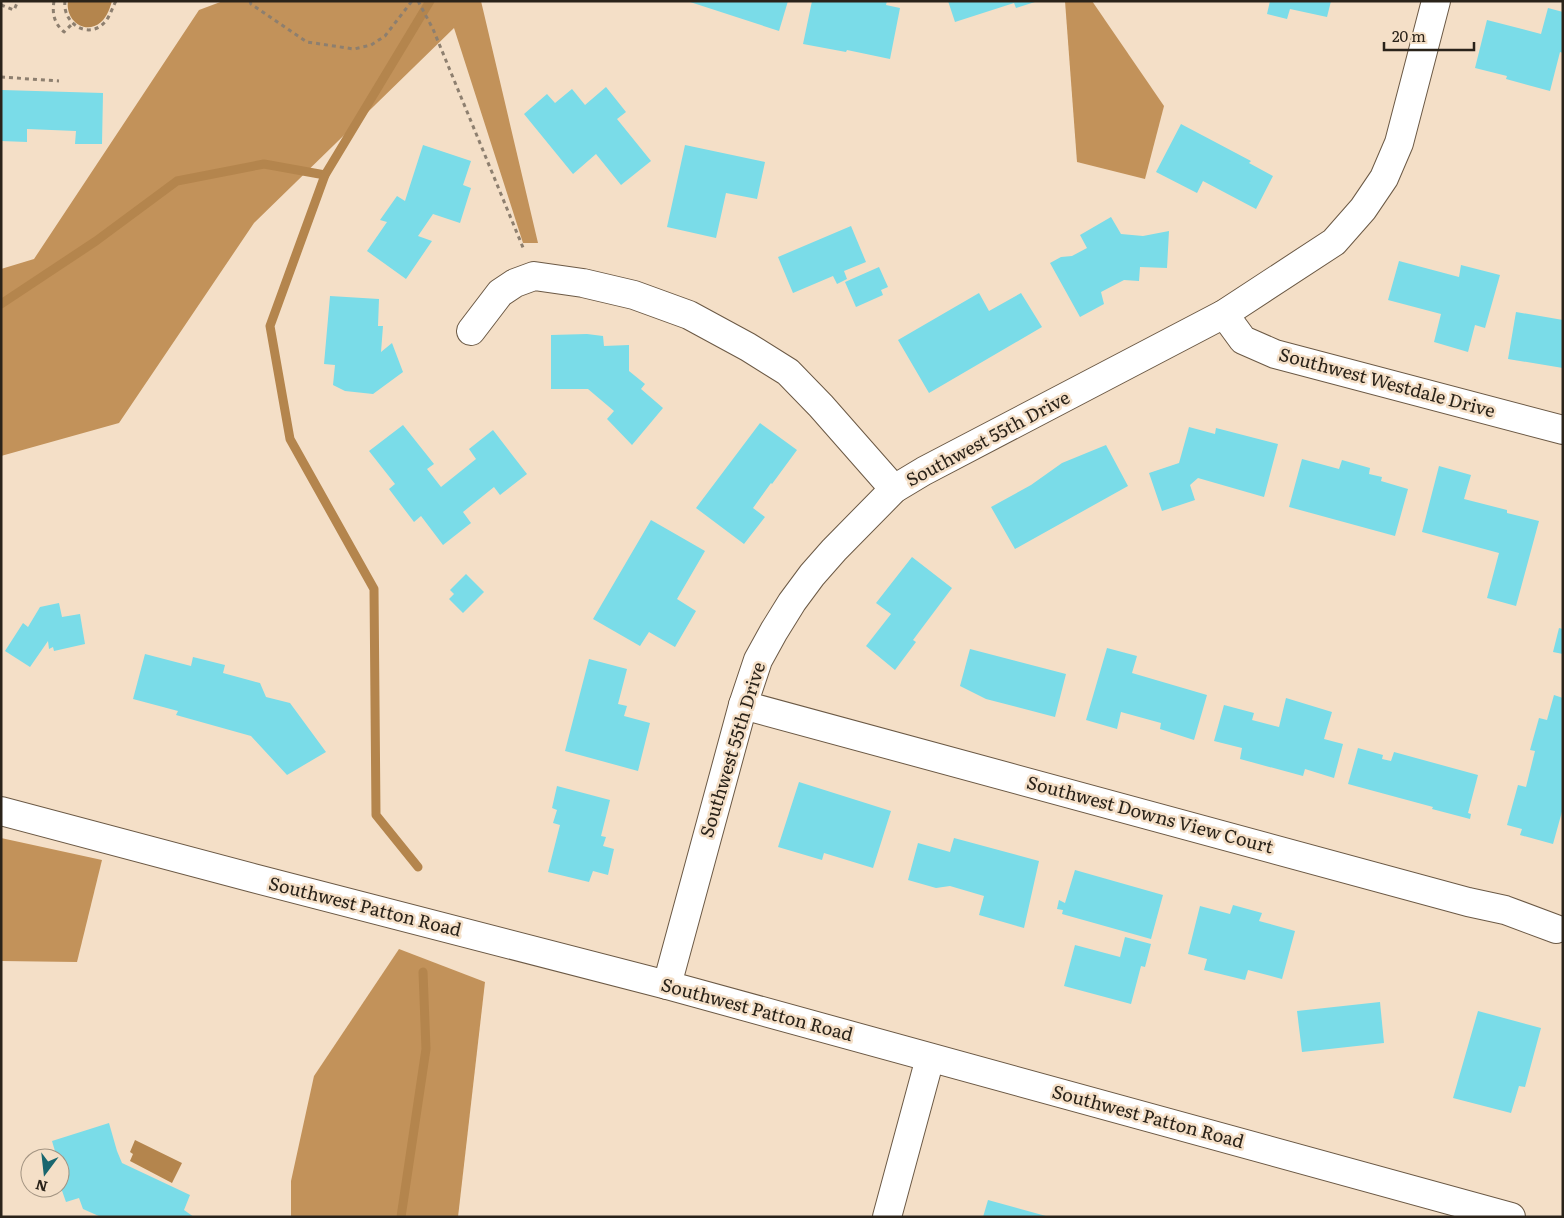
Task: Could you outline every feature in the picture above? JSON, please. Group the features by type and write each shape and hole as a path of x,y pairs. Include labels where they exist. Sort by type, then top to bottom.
{"street":[{"name":"Southwest 55th Drive","path":"667,985 743,705 758,660 792,602 812,575 894,489 924,471 1224,314 1334,242 1363,209 1384,178 1399,143 1436,1"},
{"path":"471,331 500,293 515,283 534,276 583,283 634,295 689,315 748,347 788,372 821,406 894,489"},
{"name":"Southwest Westdale Drive","path":"1224,314 1243,340 1275,354 1563,430"},
{"name":"Southwest Downs View Court","path":"743,705 1459,900 1505,910 1561,930"},
{"name":"Southwest Patton Road","path":"1,811 667,985 1511,1217"},
{"path":"887,1217 930,1058"}],"path":[{"path":"1,5 14,10 18,1"},
{"path":"54,1 53,15 59,28 64,32 72,24"},
{"path":"65,1 64,8 67,17 72,24 84,30 94,29 104,24 116,1"},
{"path":"250,1 251,4 307,42 354,49 371,45 385,36 412,1"},
{"path":"418,1 434,29 534,276"},
{"path":"1,77 60,81"}],"shaded area":[{"path":"68,1 112,1 108,12 101,22 95,26 83,27 73,20 68,8"},
{"path":"223,1 481,1 538,243 523,243 454,28 254,223 119,423 1,456 1,269 34,259 199,10"},
{"path":"1065,1 1092,1 1164,106 1145,179 1077,162"},
{"path":"1,838 102,860 77,962 1,961"},
{"path":"399,949 485,982 458,1217 291,1217 291,1181 314,1076"},
{"path":"135,1140 182,1163 172,1183 130,1161 133,1154 130,1152"}],"building":[{"path":"687,1 788,1 779,31"},
{"path":"812,1 887,1 886,5 900,8 890,59 847,50 846,52 803,44"},
{"path":"948,1 1035,2 1016,8 1014,3 955,22"},
{"path":"1270,1 1331,1 1327,17 1290,9 1287,19 1267,14"},
{"path":"1548,8 1563,12 1563,53 1560,52 1550,91 1506,79 1507,76 1475,68 1487,20 1541,34"},
{"path":"606,87 626,112 617,119 651,161 621,185 596,154 573,174 524,114 547,94 555,103 572,89 585,105"},
{"path":"2,90 103,93 102,144 75,144 76,131 27,129 27,142 1,141"},
{"path":"1181,124 1251,161 1249,163 1273,176 1256,209 1203,181 1197,193 1156,172"},
{"path":"423,145 471,161 463,185 471,188 460,223 433,214 418,236 432,241 406,279 367,251 387,222 380,220 397,196 405,201"},
{"path":"685,145 765,162 757,199 726,193 716,238 667,227"},
{"path":"1111,217 1121,234 1143,236 1169,231 1167,268 1140,267 1139,281 1124,280 1101,292 1104,304 1080,317 1050,263 1061,257 1072,256 1087,248 1080,235"},
{"path":"851,226 866,262 844,271 847,279 837,284 833,276 793,293 778,257"},
{"path":"1399,261 1459,277 1461,265 1500,275 1485,328 1475,325 1468,352 1434,342 1441,314 1388,300"},
{"path":"879,267 888,287 881,290 883,295 856,307 845,282"},
{"path":"979,293 989,311 1021,293 1042,327 929,393 898,340"},
{"path":"330,296 379,299 378,326 383,326 381,352 392,343 403,372 373,394 345,391 333,385 335,365 324,364"},
{"path":"1516,312 1563,320 1563,368 1508,359"},
{"path":"587,334 603,336 604,346 629,345 629,371 645,384 641,389 663,408 632,445 607,419 614,411 588,389 551,389 551,335"},
{"path":"760,423 797,450 753,508 765,517 744,544 696,508"},
{"path":"403,425 434,464 427,469 441,487 476,459 469,449 493,430 527,474 500,495 494,487 463,512 471,523 443,545 421,516 414,522 389,489 395,484 369,451"},
{"path":"1189,427 1215,434 1216,428 1278,444 1264,497 1198,478 1190,485 1195,500 1162,511 1149,473 1179,463"},
{"path":"1106,445 1128,486 1015,549 991,507 1031,485 1062,463"},
{"path":"1302,459 1339,469 1342,460 1370,468 1369,474 1382,477 1381,481 1408,489 1395,536 1289,507"},
{"path":"1439,466 1471,475 1464,499 1507,510 1507,513 1539,521 1516,606 1487,598 1499,553 1422,532"},
{"path":"651,520 705,551 677,599 696,611 675,647 649,632 640,646 593,619"},
{"path":"912,557 952,588 913,640 916,642 895,670 866,646 891,614 876,603"},
{"path":"466,574 484,592 463,613 449,599 454,594 450,590"},
{"path":"59,603 62,617 80,614 85,644 54,651 53,647 49,649 48,641 30,667 5,651 23,623 28,627 40,607"},
{"path":"1559,628 1563,629 1563,654 1553,652"},
{"path":"1107,648 1137,656 1132,673 1207,695 1194,740 1160,729 1161,723 1121,712 1117,729 1086,720"},
{"path":"970,649 1066,674 1055,717 986,699 960,686"},
{"path":"145,654 191,666 193,657 225,665 223,673 260,683 266,697 290,703 326,752 287,775 251,736 176,715 178,711 133,699"},
{"path":"589,659 627,669 618,704 627,706 624,716 650,723 638,771 565,751"},
{"path":"1554,695 1563,698 1563,808 1553,844 1520,835 1522,829 1507,825 1518,785 1526,787 1535,751 1530,750 1539,718 1547,720"},
{"path":"1286,698 1332,712 1324,739 1343,744 1334,778 1305,769 1303,776 1240,759 1242,748 1214,741 1224,705 1254,713 1252,720 1279,727"},
{"path":"1358,748 1383,755 1382,759 1391,761 1394,752 1478,775 1468,813 1471,814 1470,819 1348,784"},
{"path":"799,782 891,811 873,868 824,853 822,860 778,847"},
{"path":"557,786 610,800 601,836 606,837 603,846 614,849 608,875 593,871 589,882 548,872 560,825 553,823 557,810 552,808"},
{"path":"954,838 1039,861 1024,928 979,915 984,896 950,886 936,888 908,880 918,843 950,852"},
{"path":"1075,870 1163,895 1151,939 1062,914 1063,910 1057,909 1059,900 1065,903"},
{"path":"1233,905 1262,913 1259,921 1295,931 1282,979 1248,970 1245,980 1204,970 1207,959 1188,954 1200,906 1230,914"},
{"path":"1125,937 1151,944 1145,967 1141,966 1131,1004 1064,986 1075,945 1120,957"},
{"path":"1380,1002 1384,1043 1302,1052 1297,1011"},
{"path":"1478,1011 1541,1028 1525,1087 1519,1086 1511,1113 1453,1098"},
{"path":"109,1123 122,1163 190,1195 184,1210 194,1217 101,1217 83,1209 79,1198 66,1202 65,1198 70,1198 70,1148 54,1148 52,1141"},
{"path":"988,1200 1046,1216 983,1217"}],"waterway":[{"path":"418,867 376,815 374,589 290,439 270,326 325,175 430,1"},
{"path":"1,304 96,241 177,181 264,164 325,175"},
{"path":"401,1217 426,1049 423,972"}]}
